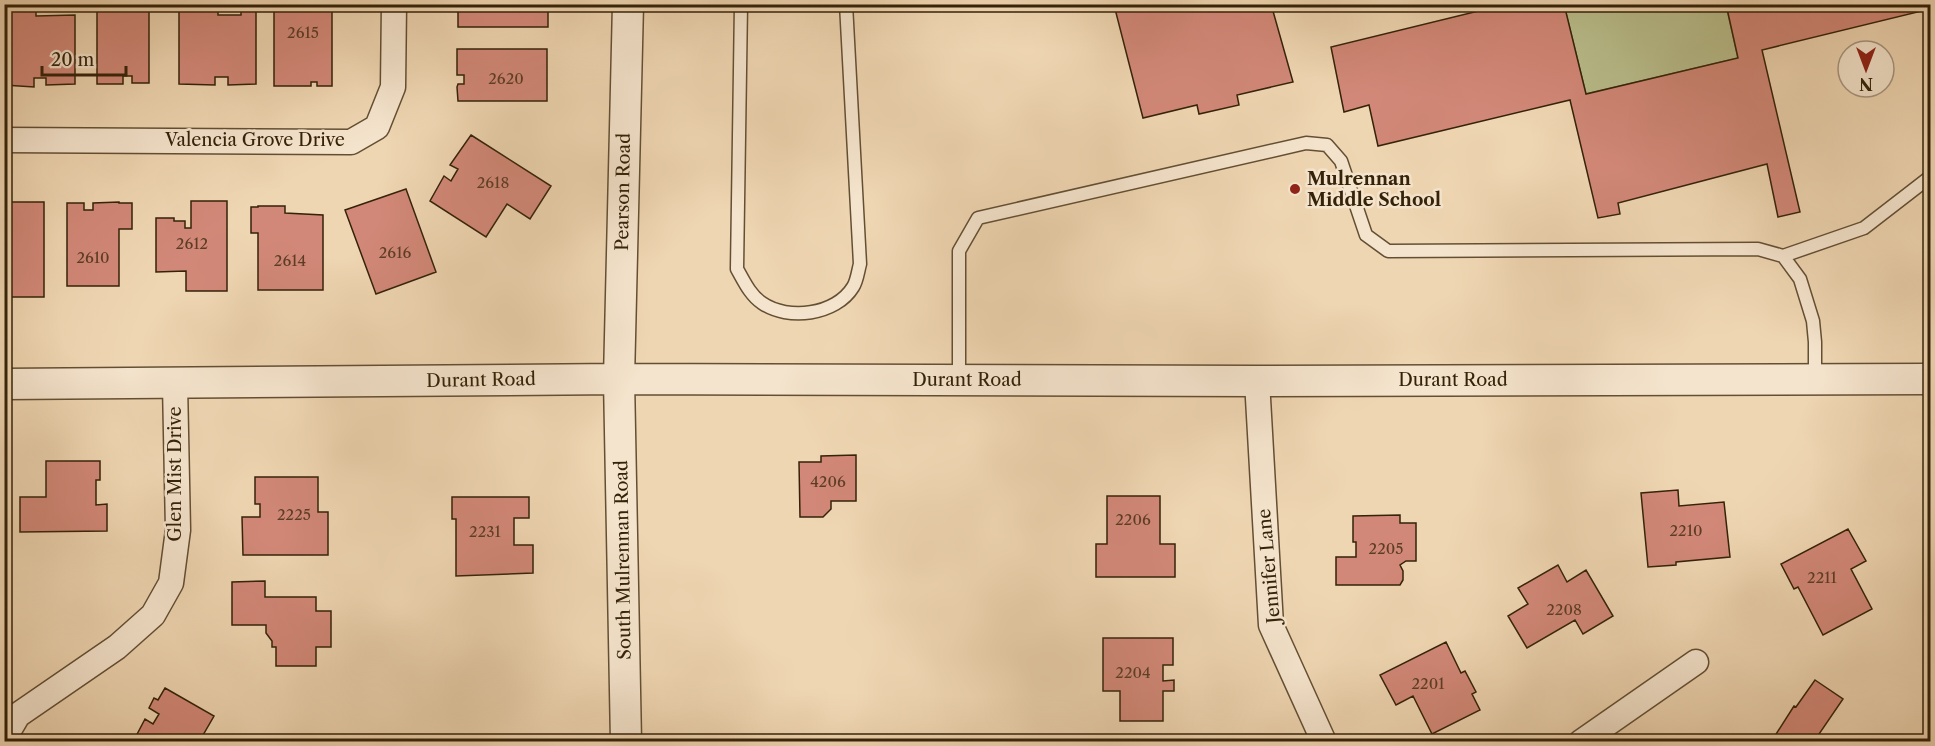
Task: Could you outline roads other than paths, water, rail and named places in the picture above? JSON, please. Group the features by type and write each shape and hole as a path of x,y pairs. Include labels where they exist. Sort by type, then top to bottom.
{"street":[{"name":"Valencia Grove Drive","path":"4,140 351,142 377,127 393,87 394,4"},
{"name":"Pearson Road","path":"619,379 628,4"},
{"name":"Durant Road","path":"4,384 619,379 1257,381 1930,379"},
{"name":"South Mulrennan Road","path":"619,379 626,741"},
{"name":"Jennifer Lane","path":"1257,381 1271,625 1324,741"},
{"name":"Glen Mist Drive","path":"4,739 18,715 117,647 153,615 171,583 178,530 175,384"},
{"path":"1581,741 1696,662"}],"lane":[{"path":"741,4 737,269 749,290 761,302 780,311 811,312 836,304 854,286 860,264 846,4"},
{"path":"959,380 959,251 978,219 1306,142 1327,145 1341,161 1366,235 1388,251 1758,249 1783,256 1864,228 1930,177"},
{"path":"1783,256 1800,279 1813,321 1815,379"}],"place":[{"name":"Mulrennan Middle School","path":"1295,189"}]}
